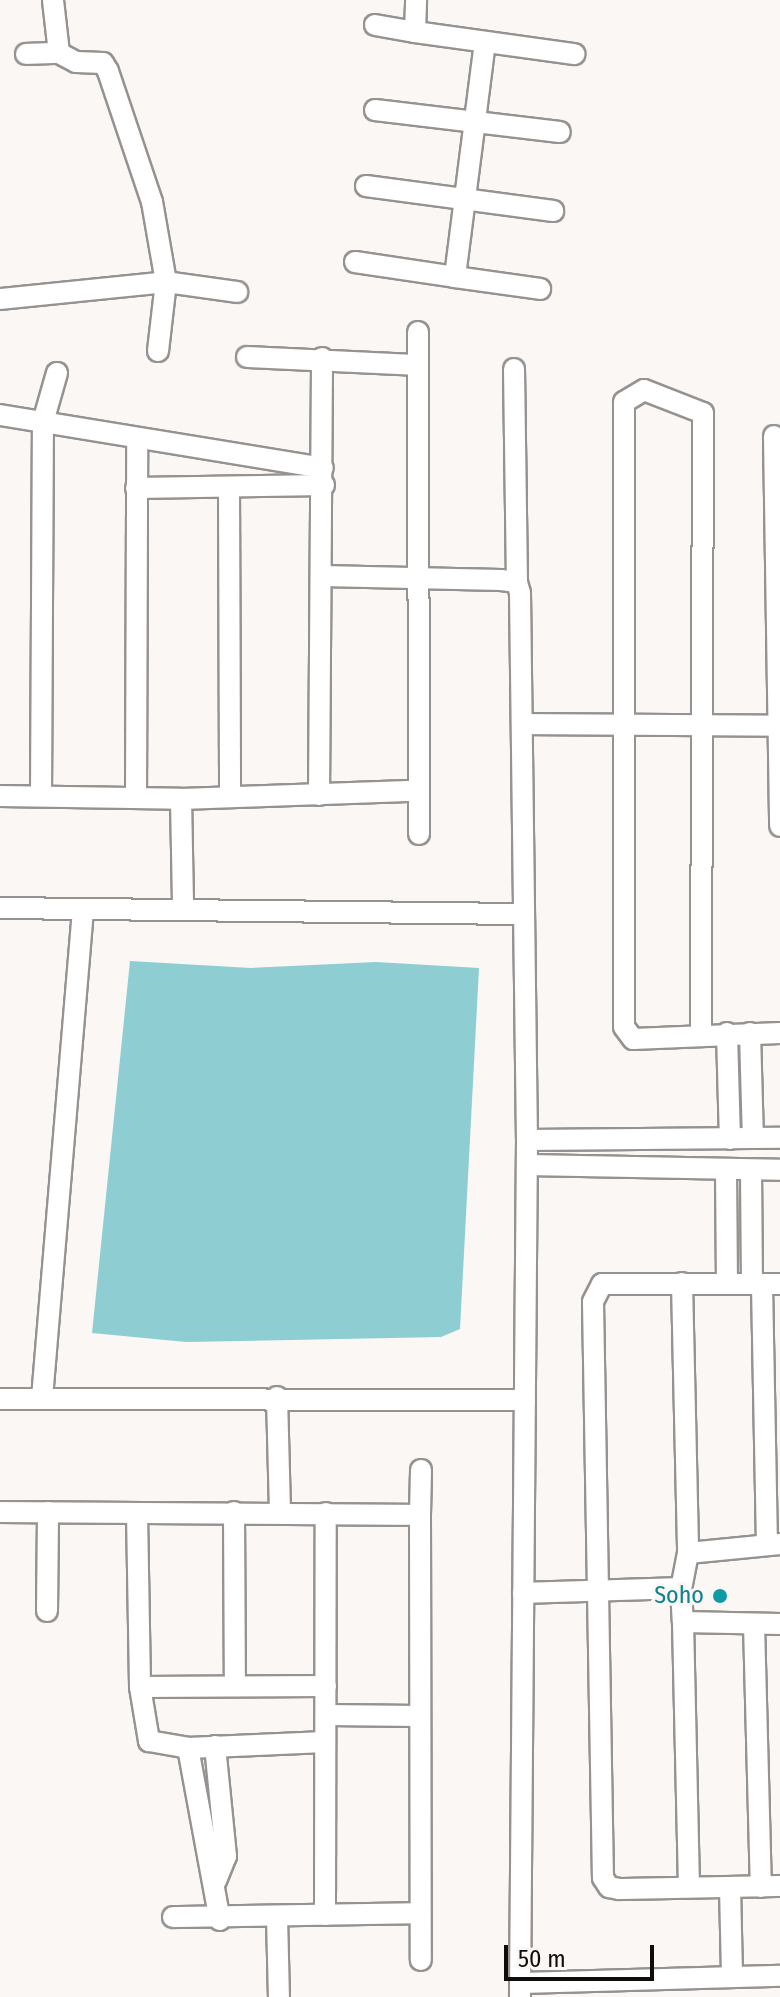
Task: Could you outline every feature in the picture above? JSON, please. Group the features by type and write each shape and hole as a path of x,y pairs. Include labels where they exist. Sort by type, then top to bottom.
{"street":[{"path":"53,0 59,53"},
{"path":"415,32 416,0"},
{"path":"375,25 574,54"},
{"path":"455,277 485,42"},
{"path":"26,54 59,53 76,62 103,63 108,71 152,202 166,282 158,351"},
{"path":"375,110 560,132"},
{"path":"366,186 553,211"},
{"path":"355,262 540,289"},
{"path":"0,299 166,282 237,292"},
{"path":"418,332 415,365 415,791 419,834"},
{"path":"247,357 322,358 415,365"},
{"path":"319,795 324,476 322,358"},
{"path":"514,369 517,582 524,724 527,1140 521,1990 780,1976"},
{"path":"41,796 43,422 57,373"},
{"path":"701,1033 703,413 644,390 624,402 624,1027 633,1039 701,1033 780,1033"},
{"path":"0,415 137,438 324,476"},
{"path":"774,436 779,499 780,826"},
{"path":"136,795 137,438"},
{"path":"136,488 229,488 324,476"},
{"path":"229,488 230,795"},
{"path":"322,576 517,582"},
{"path":"524,724 703,729 778,726"},
{"path":"0,796 136,795 181,799 415,791"},
{"path":"181,799 183,907"},
{"path":"0,908 83,911 183,907 524,914"},
{"path":"42,1398 83,911"},
{"path":"727,1033 730,1139"},
{"path":"750,1033 753,1138"},
{"path":"527,1140 780,1138"},
{"path":"527,1165 780,1170"},
{"path":"726,1170 727,1284"},
{"path":"688,1553 774,1544 765,1284 751,1171"},
{"path":"682,1283 688,1553 681,1588 689,1887"},
{"path":"754,1624 771,1886 609,1887 603,1878 594,1295 602,1284 765,1284"},
{"path":"277,1397 280,1512"},
{"path":"0,1399 277,1397 525,1400"},
{"path":"421,1470 421,1960"},
{"path":"0,1512 420,1515"},
{"path":"47,1611 48,1512"},
{"path":"234,1512 235,1686"},
{"path":"137,1513 140,1687 146,1738 188,1748 325,1742"},
{"path":"325,1915 326,1513"},
{"path":"523,1593 681,1588"},
{"path":"683,1622 780,1624"},
{"path":"140,1687 326,1686"},
{"path":"326,1715 420,1716"},
{"path":"215,1746 226,1856 216,1881"},
{"path":"188,1748 205,1854 216,1881 220,1920"},
{"path":"730,1887 732,1977"},
{"path":"173,1917 220,1920 420,1913"},
{"path":"277,1917 279,1997"}],"water":[{"path":"130,961 251,968 376,962 479,968 460,1329 441,1337 186,1342 92,1333"}],"place":[{"name":"Soho","path":"720,1596"}]}
